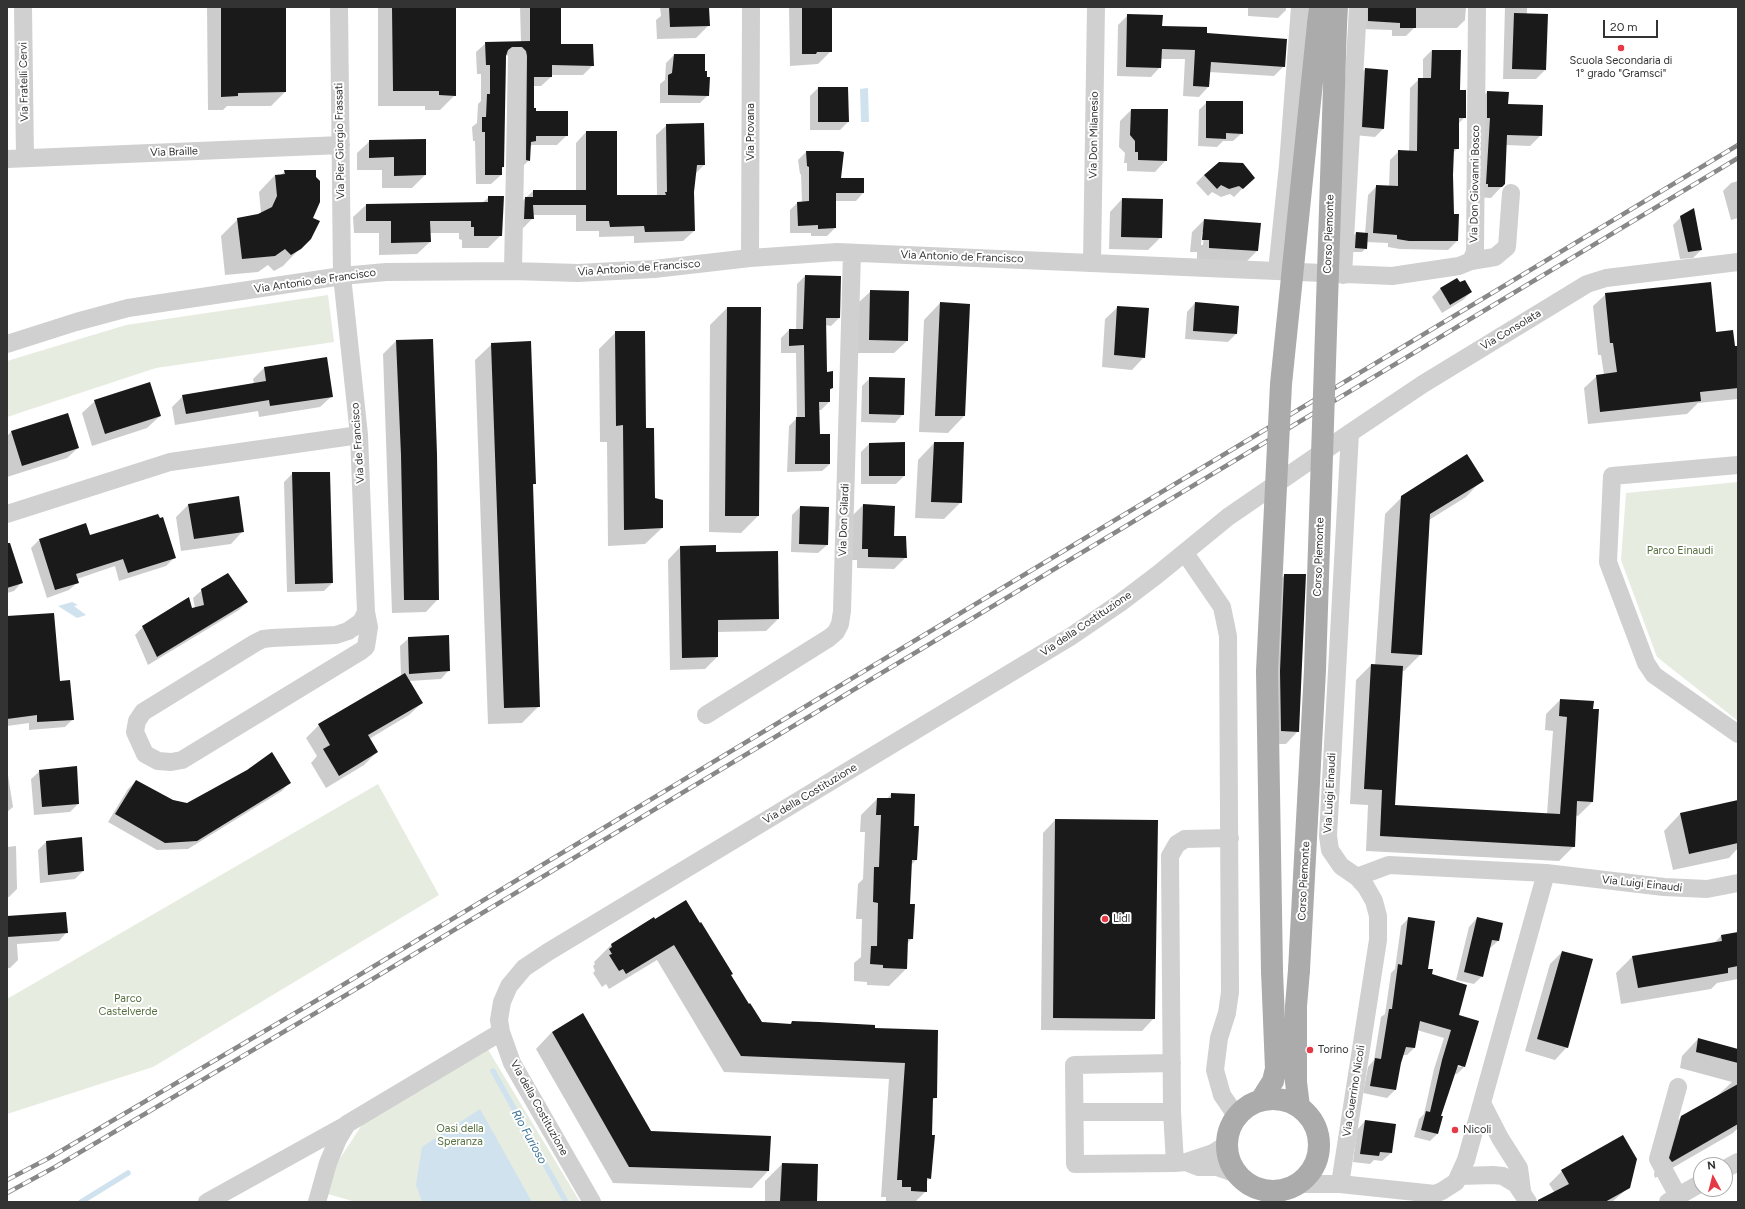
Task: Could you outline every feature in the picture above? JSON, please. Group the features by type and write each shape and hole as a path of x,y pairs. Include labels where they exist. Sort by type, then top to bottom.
{"main road":[{"name":"Corso Piemonte","path":"1299,1107 1296,1082 1296,1006 1315,670 1328,16"},
{"name":"Corso Piemonte","path":"1261,1100 1273,1081 1276,1069 1272,971 1267,671 1281,384 1328,16"},
{"path":"1277,1099 1289,1102 1299,1107 1309,1116 1316,1129 1318,1147 1317,1158 1308,1174 1290,1191 1276,1190 1259,1195 1237,1174 1229,1159 1227,1144 1232,1123 1241,1112 1250,1105 1261,1100 1277,1099"}],"street":[{"name":"Via Fratelli Cervi","path":"23,7 25,158"},
{"name":"Via Pier Giorgio Frassati","path":"339,7 342,276"},
{"name":"Via Provana","path":"750,258 751,7"},
{"name":"Via Don Milanesio","path":"1092,262 1096,7"},
{"path":"1300,7 1288,165 1277,271 1392,276 1410,275 1459,266 1471,261 1495,257 1507,247 1511,193"},
{"path":"1343,274 1358,7"},
{"name":"Via Don Giovanni Bosco","path":"1471,261 1474,252 1477,7"},
{"path":"513,271 516,56"},
{"name":"Via Braille","path":"7,159 340,145"},
{"name":"Via Antonio de Francisco","path":"7,344 76,322 128,308 342,276 386,272 513,271 578,273 654,269 750,258 837,252 1277,271"},
{"name":"Via Don Gilardi","path":"706,715 829,638 836,632 840,624 842,611 852,253"},
{"name":"Via Consolata","path":"1308,462 1423,384 1587,284 1606,278 1738,262"},
{"name":"Via de Francisco","path":"342,276 359,435 366,612 369,627 366,647 361,652 182,760 171,762 158,761 145,754 135,732 137,721 142,712 262,639 336,636 348,631 361,622 366,612"},
{"name":"Via Luigi Einaudi","path":"1350,433 1328,836 1330,850 1341,866 1357,877 1389,865 1546,873 1664,887 1707,889 1738,883"},
{"path":"7,514 170,462 359,435"},
{"name":"Via della Costituzione","path":"592,1202 512,1063 501,1032 499,1020 502,1002 509,986 524,968 548,952 1070,637 1120,603 1185,553 1228,517 1308,462"},
{"path":"1738,465 1612,476 1608,562 1646,663 1654,675 1738,734"},
{"path":"1185,553 1216,596 1222,607 1226,620 1229,647 1230,992 1227,1013 1218,1045 1215,1070 1222,1095 1237,1117"},
{"path":"1180,1162 1172,1112 1170,856 1177,844 1185,839 1230,838"},
{"path":"1290,1191 1340,1184 1435,1194 1456,1182 1466,1160 1546,873"},
{"name":"Via Guerrino Nicoli","path":"1340,1184 1378,940 1378,916 1374,902 1366,887 1357,877"},
{"path":"207,1202 347,1124 501,1032"},
{"path":"1172,1063 1074,1064 1074,1164 1180,1162 1199,1167 1217,1167 1237,1174"},
{"path":"1678,1087 1658,1159 1673,1199 1693,1188"},
{"path":"1482,1103 1500,1138 1519,1168 1525,1196"},
{"path":"1075,1112 1172,1112"},
{"path":"317,1202 328,1163 347,1124"},
{"path":"1180,1162 1213,1153 1227,1144"},
{"path":"1460,1176 1503,1176 1516,1184 1525,1196"}],"green space":[{"path":"328,295 334,342 156,368 7,417 7,361 126,325"},
{"name":"Parco Einaudi","path":"1738,482 1738,721 1657,657 1621,560 1626,493"},
{"name":"Parco Castelverde","path":"378,784 439,895 153,1067 7,1114 7,999"},
{"name":"Oasi della Speranza","path":"484,1043 580,1202 356,1202 328,1194 335,1166 373,1108"}],"water":[{"path":"868,88 869,122 861,122 860,89"},
{"path":"72,602 78,605 74,606 86,615 77,618 58,606"},
{"path":"480,1109 532,1202 422,1202 416,1185 422,1147"}],"building":[{"path":"221,7 286,7 286,92 238,93 238,96 221,97"},
{"path":"392,7 456,7 456,96 439,95 439,91 393,91"},
{"path":"530,7 561,8 561,44 593,44 594,66 552,65 552,77 534,77 534,108 536,108 536,111 568,111 568,136 536,136 536,141 531,142 530,161 526,160 527,56 526,51 522,47 512,47 508,50 506,56 504,167 502,167 502,175 485,175 485,132 482,132 482,117 486,117 487,94 490,94 490,65 486,65 485,42 530,41"},
{"path":"669,7 709,7 710,26 670,27"},
{"path":"802,7 832,7 832,52 802,54"},
{"path":"1368,7 1416,7 1416,28 1400,28 1400,23 1368,21"},
{"path":"1514,13 1548,14 1546,70 1512,69"},
{"path":"1127,14 1163,15 1162,26 1207,27 1207,33 1287,39 1285,67 1211,62 1209,87 1193,86 1195,50 1162,49 1161,68 1126,67"},
{"path":"1432,50 1461,50 1460,90 1466,90 1466,118 1459,118 1459,149 1454,149 1454,214 1459,214 1458,241 1409,241 1397,239 1397,235 1373,233 1376,185 1398,186 1398,150 1417,151 1418,78 1431,78"},
{"path":"674,54 705,54 705,71 707,71 707,77 710,77 709,96 668,95 668,75 672,73"},
{"path":"1365,68 1388,70 1384,129 1362,127"},
{"path":"818,87 848,87 849,122 818,122"},
{"path":"1487,91 1509,92 1508,104 1543,105 1542,136 1507,135 1505,184 1502,187 1488,187 1488,184 1486,184 1490,118 1487,118"},
{"path":"1206,101 1243,101 1243,134 1226,133 1226,139 1206,138"},
{"path":"1131,109 1168,109 1167,161 1138,160 1138,152 1135,152 1135,141 1130,135"},
{"path":"704,123 705,165 697,165 694,192 695,231 645,232 644,226 610,227 609,221 586,221 586,205 533,205 534,219 524,219 525,197 533,197 533,190 586,190 586,131 617,131 617,195 666,195 666,124"},
{"path":"426,139 426,175 394,176 394,157 369,158 369,140"},
{"path":"806,151 844,152 841,178 864,178 864,193 836,193 836,228 818,229 818,225 798,226 797,202 809,201 809,167 807,166"},
{"path":"1219,162 1243,163 1255,178 1243,189 1239,186 1229,189 1221,185 1217,189 1204,175"},
{"path":"284,170 316,170 316,177 320,181 320,202 313,218 320,221 311,239 301,249 291,255 285,249 275,256 242,259 237,218 258,214 272,207 277,196 275,175 285,174"},
{"path":"488,196 504,196 502,236 474,236 474,227 471,227 471,221 430,221 431,242 391,243 391,221 366,221 366,204 488,202"},
{"path":"1122,198 1163,199 1162,238 1121,237"},
{"path":"1694,208 1702,250 1688,252 1680,216"},
{"path":"1204,219 1261,223 1258,251 1209,248 1209,240 1202,240"},
{"path":"1356,232 1368,233 1367,249 1355,248"},
{"path":"805,275 841,276 840,318 826,318 827,372 833,371 833,388 830,389 830,402 819,402 820,434 830,434 830,464 795,464 796,417 805,417 804,345 789,346 789,329 803,329"},
{"path":"1457,278 1460,282 1465,280 1472,292 1450,305 1440,288"},
{"path":"1711,282 1716,332 1733,330 1735,346 1738,346 1738,388 1700,392 1701,401 1600,412 1596,375 1617,372 1613,343 1610,343 1605,293"},
{"path":"870,290 909,291 908,341 869,340"},
{"path":"940,302 970,304 965,416 935,416"},
{"path":"1195,302 1239,306 1237,334 1193,331"},
{"path":"1117,306 1149,308 1145,358 1114,355"},
{"path":"727,307 761,307 759,516 725,516"},
{"path":"615,331 645,331 646,428 654,428 655,498 663,500 663,528 624,530 623,425 616,426"},
{"path":"433,339 437,454 439,600 404,600 401,455 396,340"},
{"path":"531,341 536,484 533,484 540,707 504,708 491,343"},
{"path":"327,357 333,397 270,406 269,400 186,414 182,395 266,381 264,367"},
{"path":"869,377 905,378 904,415 869,414"},
{"path":"150,382 161,416 105,434 94,400"},
{"path":"68,413 79,448 22,466 11,431"},
{"path":"905,442 905,476 869,476 869,443"},
{"path":"934,442 964,442 962,503 931,502"},
{"path":"1467,454 1484,481 1430,514 1422,655 1391,653 1401,496"},
{"path":"292,472 330,472 333,583 295,584"},
{"path":"239,496 244,532 194,539 188,504"},
{"path":"863,504 895,506 894,536 906,536 907,558 868,557 868,549 862,549"},
{"path":"800,506 829,507 828,545 799,544"},
{"path":"158,514 160,518 163,517 176,558 128,573 123,559 76,574 79,583 55,590 39,539 86,523 90,535"},
{"path":"7,543 10,543 23,583 7,588"},
{"path":"716,545 716,552 778,551 779,619 718,620 718,657 682,658 680,546"},
{"path":"228,573 248,602 157,657 142,626 189,597 192,608 204,605 201,589"},
{"path":"1284,574 1306,574 1299,732 1281,731 1280,671"},
{"path":"54,613 60,681 70,680 74,720 37,722 37,715 7,719 7,616"},
{"path":"449,635 450,671 409,674 408,637"},
{"path":"1371,664 1403,666 1395,805 1560,814 1567,717 1559,716 1560,699 1594,701 1593,709 1599,709 1593,802 1577,801 1575,847 1380,836 1382,790 1364,789"},
{"path":"405,673 423,703 368,735 378,752 339,776 323,749 330,745 318,724"},
{"path":"272,752 291,783 197,841 165,843 115,814 136,780 173,800 187,803 247,770"},
{"path":"77,766 79,804 42,807 39,770"},
{"path":"891,793 915,794 914,826 919,826 917,860 912,860 910,904 915,904 913,939 908,939 907,969 883,968 883,965 870,964 871,946 877,946 878,903 873,902 874,867 879,867 881,815 876,815 877,798 891,798"},
{"path":"1738,800 1738,843 1689,854 1680,813"},
{"name":"Lidl","path":"1055,819 1158,820 1155,1019 1053,1018"},
{"path":"82,837 84,871 48,875 46,841"},
{"path":"686,900 733,974 731,975 749,1004 750,1003 762,1022 791,1024 792,1021 819,1022 875,1025 875,1028 938,1030 937,1098 933,1098 932,1135 935,1135 931,1179 927,1178 927,1192 911,1191 911,1187 902,1187 902,1180 897,1180 905,1063 741,1056 674,945 626,974 623,969 619,971 609,955 612,954 609,949 612,947 611,944 654,917 655,919"},
{"path":"66,912 68,933 7,937 7,916"},
{"path":"1408,917 1435,921 1428,969 1433,969 1432,974 1467,985 1459,1015 1479,1021 1465,1067 1458,1065 1441,1116 1443,1116 1438,1134 1421,1130 1426,1111 1430,1112 1442,1060 1451,1030 1420,1021 1415,1048 1406,1047 1401,1063 1396,1090 1370,1086 1375,1058 1381,1059 1389,1009 1392,1009 1398,964 1402,965"},
{"path":"1477,917 1503,923 1499,941 1492,940 1483,977 1464,972"},
{"path":"1738,932 1738,966 1728,968 1728,973 1638,988 1632,956 1722,941 1721,935"},
{"path":"1562,951 1593,959 1568,1048 1537,1039"},
{"path":"583,1013 651,1131 771,1136 769,1171 629,1167 552,1032"},
{"path":"1698,1038 1738,1049 1738,1063 1696,1052"},
{"path":"1738,1084 1738,1124 1672,1162 1669,1158 1681,1116"},
{"path":"1365,1120 1396,1124 1392,1153 1380,1152 1379,1156 1360,1154"},
{"path":"1623,1135 1637,1159 1630,1188 1605,1202 1538,1202 1538,1200 1569,1184 1561,1170"},
{"path":"782,1163 818,1164 817,1202 780,1202"}],"waterway":[{"name":"Rio Furioso","path":"493,1071 566,1202"},
{"name":"Rio Furioso","path":"81,1202 128,1173"}],"railway":[{"path":"7,1180 49,1158 336,989 1738,145"},
{"path":"7,1193 55,1167 341,998 1738,158"}],"place":[{"name":"Scuola Secondaria di 1° grado \"Gramsci\"","path":"1621,48"},
{"name":"Lidl","path":"1105,919"},
{"name":"Torino","path":"1310,1050"},
{"name":"Nicoli","path":"1455,1130"}]}
